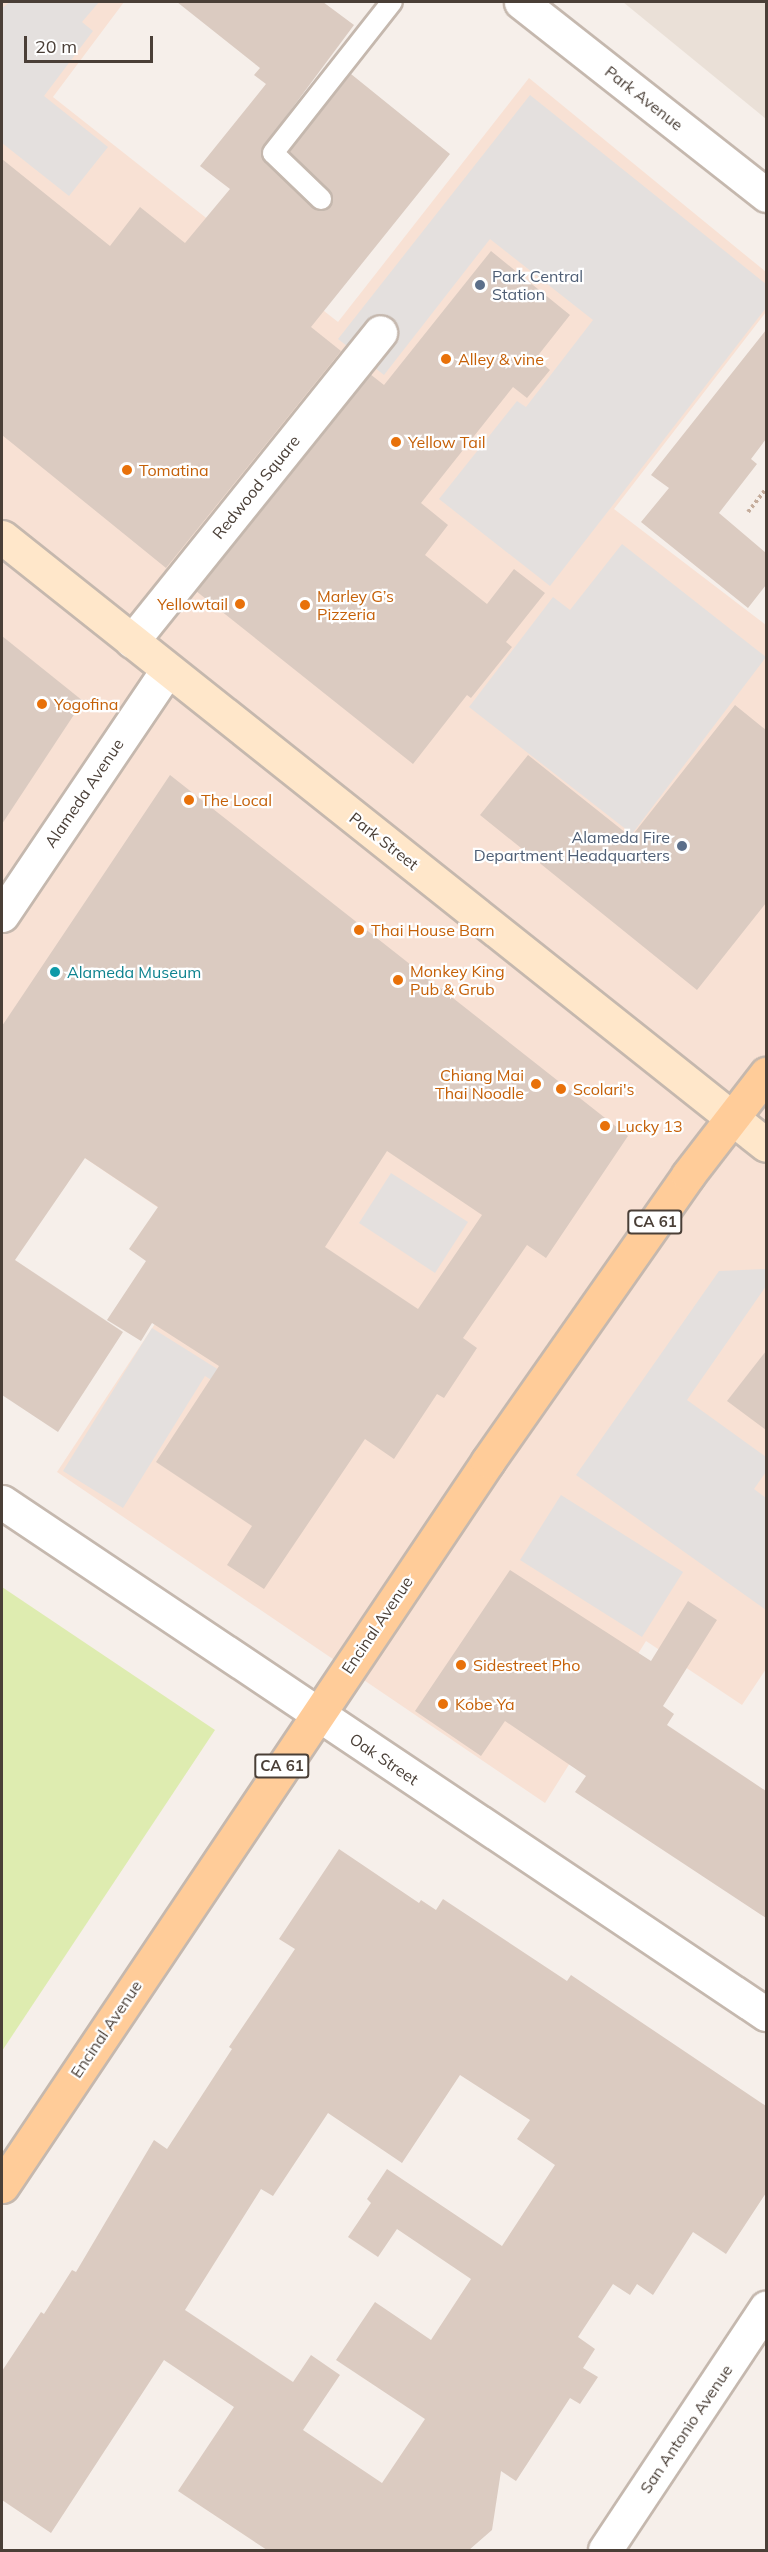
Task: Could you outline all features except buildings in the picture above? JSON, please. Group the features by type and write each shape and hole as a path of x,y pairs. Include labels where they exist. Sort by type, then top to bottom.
{"main road":[{"name":"Park Street","path":"2,537 766,1145"},
{"name":"Encinal Avenue","path":"2,2186 488,1461 731,1116 766,1074"}],"street":[{"name":"Park Avenue","path":"521,2 766,195"},
{"name":"Redwood Square","path":"132,641 380,332"},
{"name":"Alameda Avenue","path":"2,915 167,670"},
{"name":"Oak Street","path":"2,1502 766,2014"},
{"name":"San Antonio Avenue","path":"605,2550 766,2308"}],"lane":[{"path":"321,199 273,153 392,2"}],"path":[{"path":"748,512 766,489"}],"shaded area":[{"path":"2,2 124,2 53,97 338,322 529,78 766,272 766,312 614,509 766,625 766,1669 742,1705 646,1641 545,1803 57,1472 209,1242 2,1102"},
{"path":"10,2 99,2 82,22 93,31 44,96 108,147 69,196 2,143 2,8"},
{"path":"623,2 766,2 766,119"},
{"path":"530,95 766,284 766,308 550,586 439,499 517,401 526,407 593,320 490,239 384,375 338,339"},
{"path":"622,544 766,657 632,834 469,707 553,597 570,610"},
{"path":"391,1173 468,1222 435,1273 359,1223"},
{"path":"766,1269 766,1286 687,1400 766,1457 766,1472 754,1489 766,1498 766,1610 576,1475 719,1271"},
{"path":"152,1328 292,1416 285,1426 205,1376 123,1508 63,1471"},
{"path":"561,1495 683,1572 642,1637 520,1560"}],"green space":[{"path":"2,1587 215,1730 2,2051"}],"place":[{"name":"Park Central Station","path":"480,285"},
{"name":"Alley & vine","path":"446,359"},
{"name":"Yellow Tail","path":"396,442"},
{"name":"Tomatina","path":"127,470"},
{"name":"Yellowtail","path":"240,604"},
{"name":"Marley G’s Pizzeria","path":"305,605"},
{"name":"Yogofina","path":"42,704"},
{"name":"The Local","path":"189,800"},
{"name":"Alameda Fire Department Headquarters","path":"682,846"},
{"name":"Thai House Barn","path":"359,930"},
{"name":"Alameda Museum","path":"55,972"},
{"name":"Monkey King Pub & Grub","path":"398,980"},
{"name":"Chiang Mai Thai Noodle","path":"536,1084"},
{"name":"Scolari's","path":"561,1089"},
{"name":"Lucky 13","path":"605,1126"},
{"name":"Sidestreet Pho","path":"461,1665"},
{"name":"Kobe Ya","path":"443,1704"}]}
